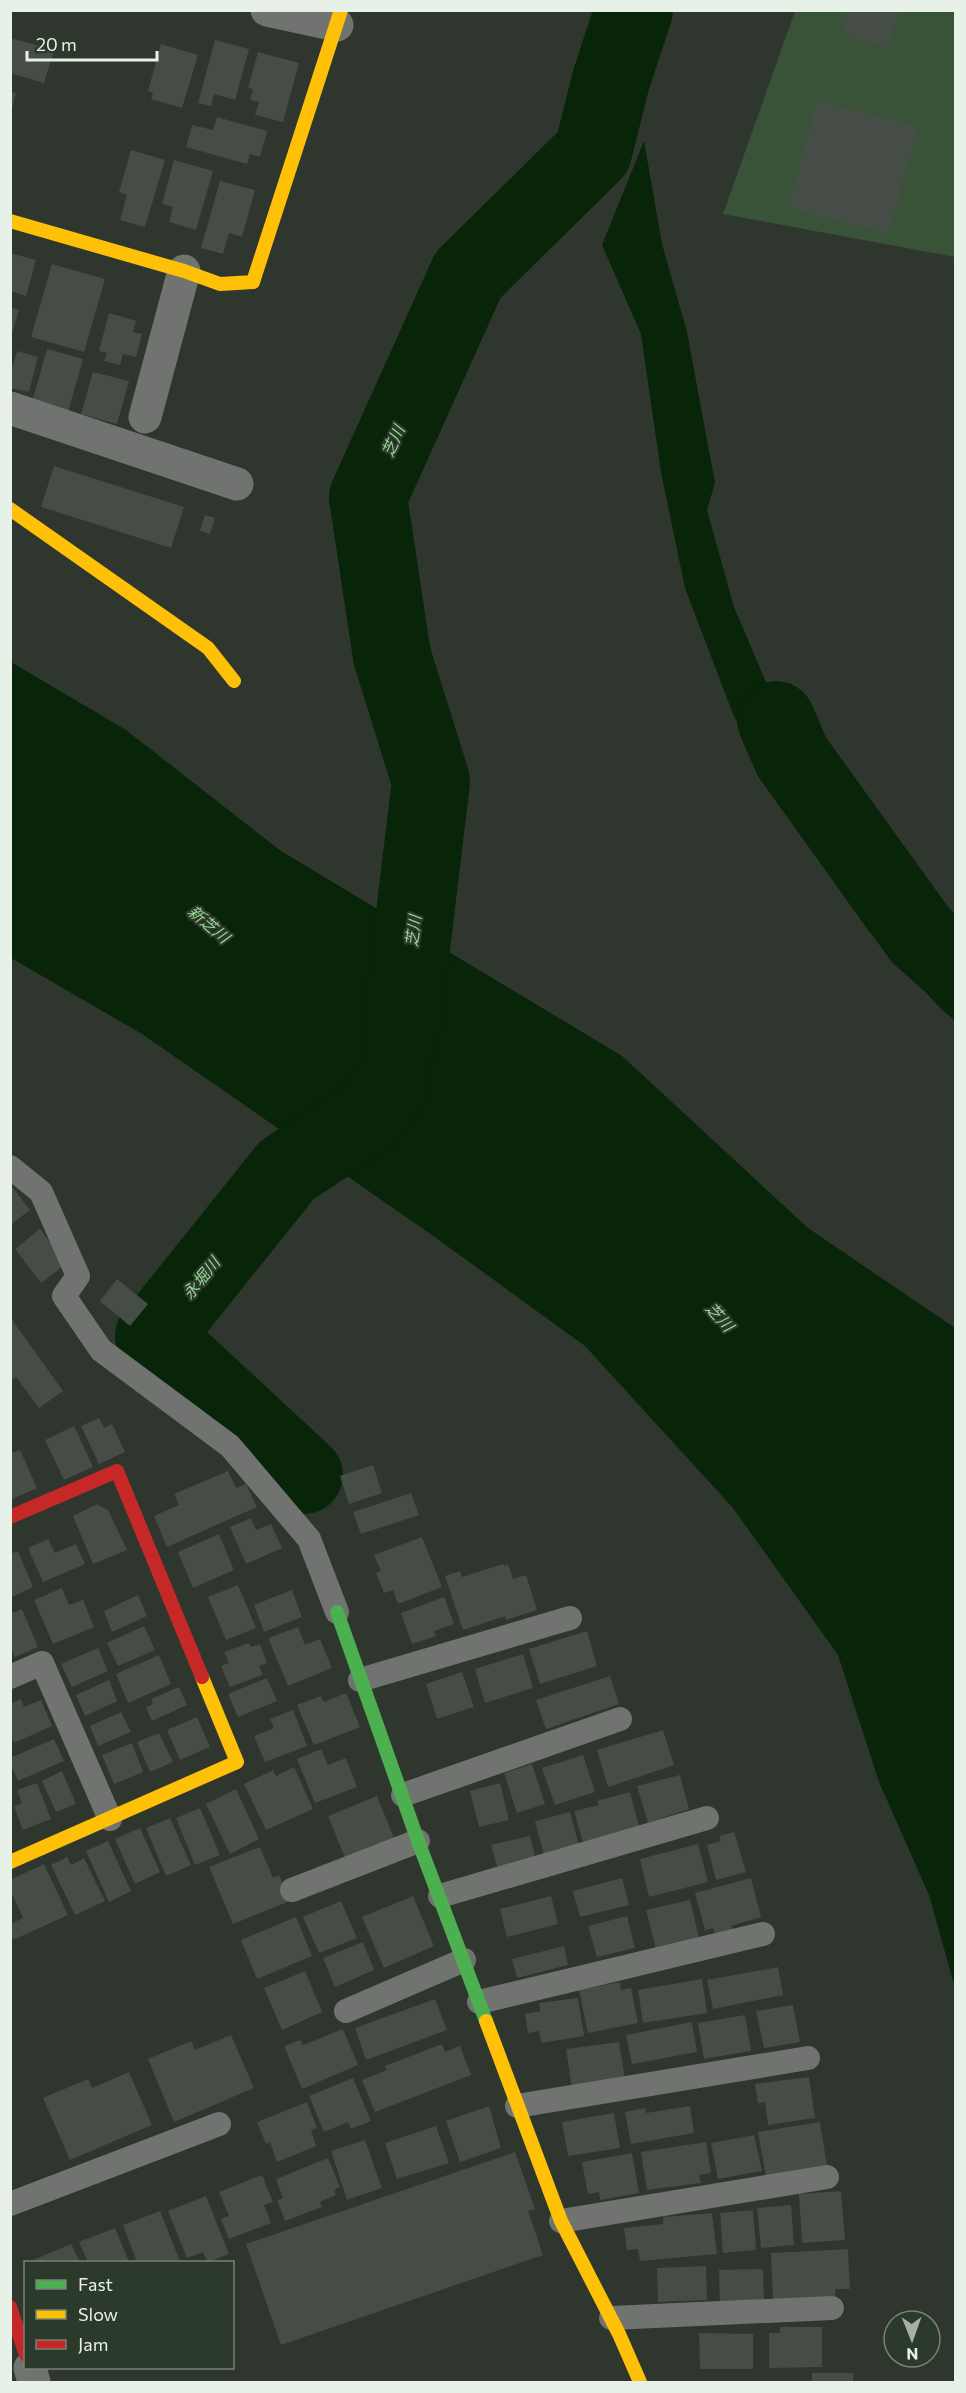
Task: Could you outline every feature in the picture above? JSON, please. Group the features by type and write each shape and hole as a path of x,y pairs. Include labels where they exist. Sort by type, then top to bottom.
{"street":[{"path":"10,221 184,271 220,284 253,282 339,17 267,10"},
{"path":"145,417 184,271"},
{"path":"10,408 237,484"},
{"path":"10,509 208,648 234,681"},
{"path":"10,1516 117,1470 237,1762 10,1862"},
{"path":"337,1612 418,1841 561,2221 611,2318 640,2382"},
{"path":"10,2307 24,2349"}],"lane":[{"path":"10,1167 41,1192 78,1276 64,1296 101,1350 230,1446 309,1539 337,1612"},
{"path":"360,1680 570,1618"},
{"path":"10,1677 42,1663 110,1819"},
{"path":"403,1795 620,1719"},
{"path":"440,1896 707,1818"},
{"path":"292,1890 418,1841"},
{"path":"479,2002 763,1934"},
{"path":"346,2011 464,1959"},
{"path":"517,2106 808,2058"},
{"path":"10,2204 219,2124"},
{"path":"561,2221 827,2177"},
{"path":"611,2318 832,2308"}],"shaded area":[{"path":"795,11 955,11 955,257 723,214"}],"water":[{"path":"644,141 662,244 687,332 715,483 707,510 734,607 791,741 839,825 924,933 955,966 955,1021 868,930 789,819 733,714 685,588 661,472 641,334 602,245"},
{"name":"新芝川","path":"11,662 126,730 281,851 622,1056 808,1228 955,1328 955,1988 929,1895 879,1782 838,1655 733,1508 585,1346 432,1235 142,1034 11,958"}],"building":[{"path":"848,10 899,10 888,48 842,35"},
{"path":"10,38 54,50 44,83 10,73"},
{"path":"215,40 249,49 235,100 214,94 211,106 198,103"},
{"path":"161,44 198,55 182,108 151,99 153,93 148,91"},
{"path":"258,52 299,63 283,122 255,115 259,102 250,100 253,89 248,88"},
{"path":"10,92 16,93 11,112 10,112"},
{"path":"817,100 918,126 889,234 788,208"},
{"path":"217,117 267,131 260,157 250,154 247,164 186,147 192,125 213,130"},
{"path":"131,150 165,160 145,227 120,220 127,195 119,192"},
{"path":"174,160 213,171 196,230 169,222 173,207 162,204"},
{"path":"220,181 255,190 242,237 229,233 223,254 201,248"},
{"path":"10,253 36,260 26,296 10,291"},
{"path":"52,264 105,279 84,352 31,337"},
{"path":"10,307 19,310 11,337 10,337"},
{"path":"109,313 136,321 133,332 142,334 136,357 123,354 120,365 104,361 107,353 99,351"},
{"path":"47,349 83,359 68,412 32,402"},
{"path":"17,351 38,357 29,392 10,388 10,374"},
{"path":"93,372 129,381 117,424 81,414"},
{"path":"54,466 184,507 171,548 41,507"},
{"path":"205,515 215,518 210,534 200,531"},
{"path":"10,1184 30,1210 10,1225"},
{"path":"40,1229 66,1264 41,1283 15,1249"},
{"path":"117,1279 148,1304 130,1326 100,1301"},
{"path":"10,1317 63,1391 39,1408 16,1377 10,1381"},
{"path":"99,1418 104,1428 112,1424 125,1452 99,1464 81,1426"},
{"path":"74,1426 93,1467 64,1480 45,1440"},
{"path":"20,1450 37,1488 10,1500 10,1454"},
{"path":"373,1465 382,1493 349,1504 340,1476"},
{"path":"228,1471 236,1488 246,1484 257,1507 167,1547 154,1516 179,1505 174,1494"},
{"path":"411,1493 419,1515 361,1534 353,1512"},
{"path":"97,1504 108,1510 127,1550 93,1564 73,1516"},
{"path":"251,1518 256,1530 271,1524 282,1548 246,1564 230,1527"},
{"path":"219,1534 234,1570 193,1588 178,1552"},
{"path":"422,1537 442,1587 398,1604 393,1590 384,1593 376,1573 381,1571 374,1555"},
{"path":"48,1539 55,1553 76,1544 85,1564 43,1582 28,1548"},
{"path":"18,1551 33,1587 10,1598 10,1554"},
{"path":"503,1564 504,1566 508,1564 513,1579 526,1575 537,1610 506,1620 505,1616 463,1630 445,1576 460,1571 462,1577"},
{"path":"238,1585 256,1628 226,1640 208,1597"},
{"path":"62,1588 69,1605 83,1600 94,1627 53,1644 34,1600"},
{"path":"292,1590 302,1617 264,1632 254,1605"},
{"path":"138,1595 147,1616 112,1632 104,1611"},
{"path":"444,1597 454,1624 434,1631 436,1636 412,1644 401,1613"},
{"path":"22,1609 38,1647 15,1657 10,1647 10,1614"},
{"path":"144,1626 155,1650 118,1666 107,1643"},
{"path":"298,1627 305,1645 320,1639 332,1668 288,1686 268,1638"},
{"path":"587,1631 597,1666 540,1684 529,1649"},
{"path":"249,1643 251,1647 260,1644 267,1663 259,1666 263,1675 230,1687 221,1666 229,1663 224,1652"},
{"path":"98,1648 108,1671 72,1687 61,1664"},
{"path":"523,1654 533,1688 485,1703 475,1669"},
{"path":"159,1655 171,1684 128,1703 116,1674"},
{"path":"462,1672 474,1707 437,1719 426,1684"},
{"path":"610,1676 619,1704 546,1729 536,1700"},
{"path":"267,1678 277,1701 238,1717 228,1694"},
{"path":"109,1680 117,1701 85,1716 76,1695"},
{"path":"179,1687 187,1705 152,1721 146,1707 153,1704 151,1699"},
{"path":"346,1693 360,1727 314,1745 297,1705 321,1696 324,1702"},
{"path":"21,1699 24,1707 41,1700 52,1726 14,1743 10,1736 10,1704"},
{"path":"293,1710 307,1746 265,1762 254,1736 274,1728 270,1719"},
{"path":"121,1712 131,1732 98,1746 90,1726"},
{"path":"197,1717 210,1747 180,1760 167,1730"},
{"path":"663,1730 674,1765 608,1787 597,1750"},
{"path":"159,1733 173,1762 150,1772 137,1742"},
{"path":"54,1739 64,1761 18,1781 10,1758"},
{"path":"132,1743 143,1772 114,1784 102,1755"},
{"path":"321,1749 328,1765 346,1758 357,1787 315,1803 297,1759"},
{"path":"583,1755 595,1792 555,1805 542,1768"},
{"path":"532,1764 545,1804 517,1813 504,1773"},
{"path":"294,1767 313,1809 266,1830 244,1784 273,1770 276,1776"},
{"path":"62,1771 76,1804 56,1812 42,1781"},
{"path":"680,1775 689,1809 648,1823 637,1786"},
{"path":"37,1783 51,1819 23,1830 14,1806 22,1803 17,1790"},
{"path":"500,1783 509,1820 479,1827 470,1791"},
{"path":"236,1789 259,1839 230,1854 206,1804"},
{"path":"630,1792 639,1827 583,1842 574,1811 599,1805 597,1801"},
{"path":"377,1796 394,1838 345,1858 328,1816"},
{"path":"200,1808 220,1855 195,1865 176,1818"},
{"path":"570,1812 579,1846 544,1855 535,1821"},
{"path":"170,1818 191,1865 166,1876 146,1828"},
{"path":"140,1828 160,1872 135,1884 115,1839"},
{"path":"734,1832 746,1872 716,1880 707,1845 721,1841 719,1836"},
{"path":"530,1836 536,1860 498,1870 491,1845"},
{"path":"108,1841 131,1891 109,1902 86,1851"},
{"path":"698,1844 708,1882 649,1897 640,1859"},
{"path":"260,1847 273,1878 279,1875 290,1901 233,1924 209,1867"},
{"path":"67,1857 71,1865 84,1858 105,1901 75,1915 51,1865"},
{"path":"44,1864 68,1915 13,1940 10,1924 23,1918 10,1890 10,1880"},
{"path":"622,1878 629,1905 580,1917 573,1891"},
{"path":"751,1878 761,1917 731,1926 734,1933 715,1938 713,1928 705,1930 695,1893"},
{"path":"413,1896 434,1946 384,1968 362,1917"},
{"path":"551,1896 558,1924 507,1937 500,1909"},
{"path":"690,1900 699,1938 656,1949 646,1910"},
{"path":"341,1901 357,1938 319,1953 303,1917"},
{"path":"627,1916 635,1948 597,1957 588,1926"},
{"path":"296,1917 312,1956 257,1979 241,1940"},
{"path":"363,1942 374,1970 335,1987 323,1958"},
{"path":"564,1946 568,1965 517,1978 512,1959"},
{"path":"778,1967 783,1995 713,2009 707,1980"},
{"path":"305,1971 322,2012 282,2030 264,1988"},
{"path":"702,1979 707,2013 643,2023 638,1990"},
{"path":"620,1982 621,1990 631,1988 638,2023 588,2033 579,1990"},
{"path":"578,1998 584,2036 541,2043 539,2031 528,2033 525,2014 540,2011 539,2003"},
{"path":"435,1999 447,2030 366,2060 355,2028"},
{"path":"793,2005 800,2042 764,2048 756,2011"},
{"path":"745,2015 751,2051 704,2059 698,2023"},
{"path":"692,2022 697,2052 632,2064 626,2035"},
{"path":"343,2029 358,2065 302,2089 284,2046 300,2040 303,2045"},
{"path":"231,2035 254,2088 174,2122 148,2059 191,2041 195,2050"},
{"path":"619,2042 625,2080 572,2088 566,2049"},
{"path":"442,2044 445,2052 460,2046 471,2075 375,2112 362,2080 387,2070 385,2066"},
{"path":"129,2072 152,2125 70,2160 43,2098 88,2079 92,2088"},
{"path":"809,2077 815,2118 768,2125 765,2102 758,2103 755,2084"},
{"path":"353,2078 371,2121 351,2129 348,2122 324,2132 309,2096"},
{"path":"307,2102 317,2128 311,2130 316,2146 277,2162 270,2142 266,2144 257,2122"},
{"path":"489,2106 501,2148 460,2162 446,2121"},
{"path":"690,2106 694,2133 631,2144 625,2112 645,2108 646,2113"},
{"path":"614,2113 620,2148 568,2156 562,2122"},
{"path":"820,2122 827,2166 766,2176 758,2132"},
{"path":"436,2126 449,2163 397,2179 385,2143"},
{"path":"754,2135 762,2171 718,2179 711,2143"},
{"path":"365,2140 382,2188 347,2200 331,2151"},
{"path":"706,2142 711,2173 699,2175 701,2183 647,2190 641,2152"},
{"path":"515,2152 535,2209 528,2211 543,2255 281,2345 246,2244"},
{"path":"632,2153 639,2193 600,2200 599,2192 588,2194 582,2162"},
{"path":"328,2158 340,2187 334,2190 336,2195 320,2202 322,2207 285,2221 277,2200 283,2198 276,2179"},
{"path":"262,2175 273,2202 264,2205 271,2223 229,2239 221,2219 229,2216 219,2192"},
{"path":"841,2191 845,2240 802,2243 799,2194"},
{"path":"206,2196 229,2254 212,2261 207,2261 203,2252 187,2258 168,2211"},
{"path":"791,2205 794,2245 761,2248 757,2208"},
{"path":"753,2210 756,2250 723,2253 720,2213"},
{"path":"160,2211 180,2261 137,2261 123,2225"},
{"path":"712,2213 717,2254 640,2261 638,2249 627,2250 624,2228 663,2224 663,2217"},
{"path":"115,2228 129,2261 88,2261 79,2242"},
{"path":"71,2244 80,2261 34,2261"},
{"path":"848,2249 850,2289 835,2289 835,2297 773,2301 771,2253"},
{"path":"706,2266 707,2300 658,2302 657,2268"},
{"path":"763,2269 764,2302 720,2304 719,2270"},
{"path":"780,2327 822,2327 822,2367 769,2368 769,2333 780,2333"},
{"path":"699,2333 753,2334 753,2369 700,2369"},
{"path":"812,2373 853,2373 853,2382 812,2382"}],"waterway":[{"name":"芝川","path":"400,1039 431,781 392,656 368,497 468,275 593,152 611,80 634,10"},
{"path":"776,720 792,757 921,936 956,967"},
{"name":"永堀川","path":"304,1475 154,1336 287,1170 366,1118 393,1083"}],"traffic: fast":[{"path":"337,1612 418,1841 486,2021"}],"traffic: slow":[{"path":"10,221 184,271 220,284 253,282 341,10"},
{"path":"10,509 208,648 234,681"},
{"path":"10,1862 237,1762 202,1677"},
{"path":"486,2021 561,2221 619,2334 640,2382"}],"traffic: jam":[{"path":"10,1517 117,1471 202,1677"},
{"path":"10,2307 24,2349"}]}
